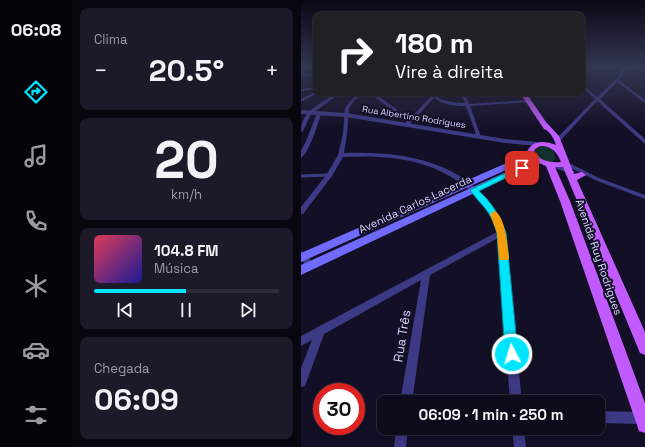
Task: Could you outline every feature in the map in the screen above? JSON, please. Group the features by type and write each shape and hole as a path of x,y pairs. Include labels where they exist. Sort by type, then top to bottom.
{"main road":[{"path":"526,96 552,139 547,144"},
{"path":"544,124 556,137"},
{"name":"Avenida Ruy Rodrigues","path":"556,137 560,151 573,173 645,348"},
{"path":"530,153 533,146 537,144 547,144 560,151"},
{"name":"Avenida Ruy Rodrigues","path":"530,153 544,163 565,201 644,420"},
{"name":"Avenida Carlos Lacerda","path":"471,188 521,160 530,153"},
{"path":"544,163 573,173"},
{"name":"Avenida Carlos Lacerda","path":"303,261 471,188 544,163"}],"street":[{"path":"301,90 313,88"},
{"path":"585,88 644,139"},
{"path":"556,137 567,131 609,88"},
{"path":"627,88 645,102"},
{"path":"301,101 313,95"},
{"path":"301,131 309,113 334,96"},
{"path":"301,212 330,175 341,155 346,124 346,110 348,105 359,96"},
{"path":"375,96 405,118 408,123 435,96"},
{"path":"437,96 446,102 467,105 529,100"},
{"path":"464,96 479,137"},
{"name":"Rua Albertino Rodrigues","path":"301,112 346,115 394,123 408,123 479,137 537,144"},
{"path":"301,156 309,141 319,114"},
{"path":"394,123 416,115"},
{"path":"346,124 353,119 360,117"},
{"name":"Rua Albertino Rodrigues","path":"505,141 530,153"},
{"path":"341,155 384,155 413,158 441,168 471,188 485,202 497,218 501,233 515,395"},
{"path":"573,173 597,179 645,197"},
{"path":"573,173 597,179"},
{"path":"301,341 501,233"},
{"name":"Rua Três","path":"407,395 426,273"},
{"path":"301,382 320,331"},
{"path":"605,417 644,420"},
{"path":"400,447 401,435"},
{"path":"519,435 520,447"}],"lane":[{"path":"301,176 330,175"}],"green space":[{"path":"541,145 552,148 556,158 551,163 538,157 535,148"}],"slow traffic":[{"path":"494,214 497,218 501,233 504,258"}],"route":[{"path":"512,354 501,233 497,218 474,190 522,168"}]}
